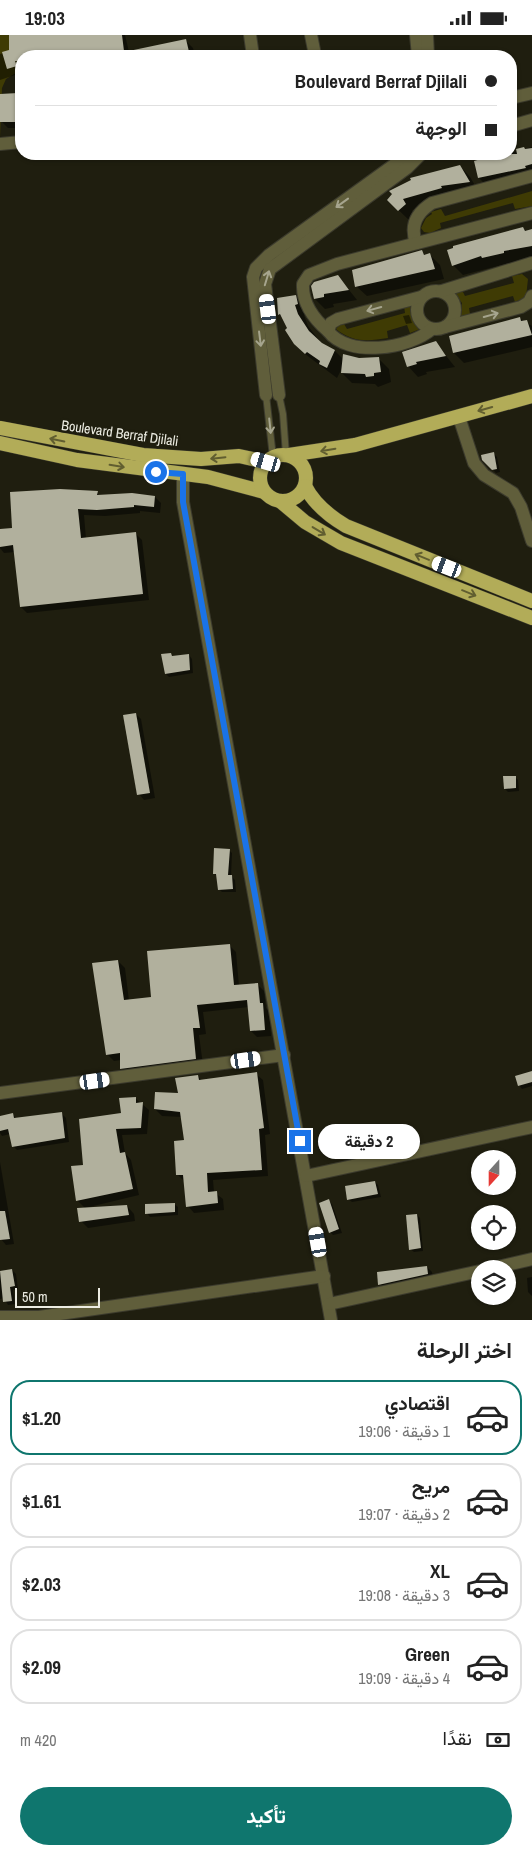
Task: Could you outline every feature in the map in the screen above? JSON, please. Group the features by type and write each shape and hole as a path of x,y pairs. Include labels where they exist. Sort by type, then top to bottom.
{"highway":[{"path":"264,492 259,480 260,473 278,457 355,445 532,396"},
{"name":"Boulevard Berraf Djilali","path":"0,428 143,455 191,459 239,456 278,457"},
{"path":"0,443 77,460 222,480 264,492 280,501 306,522 341,543 532,618"},
{"path":"278,457 304,467 306,486 309,493 326,513 346,526 532,601"},
{"path":"280,501 298,496 306,486"}],"street":[{"path":"250,35 252,50"},
{"path":"311,35 314,50"},
{"path":"416,35 417,50"},
{"path":"427,35 428,50"},
{"path":"517,97 532,93"},
{"path":"517,124 532,119"},
{"path":"0,144 15,143"},
{"path":"273,395 253,287 256,268 269,255 401,160"},
{"path":"273,395 265,292 266,276 270,269 407,168 415,160"},
{"path":"416,243 414,223 424,208 432,203 532,176"},
{"path":"442,291 451,298 455,309 453,319 420,337 374,349 354,347 339,340 316,321 306,304 303,284 308,275 337,264 532,213"},
{"path":"328,331 331,323 338,319 421,297 430,291 442,291 532,263"},
{"path":"421,297 416,314 422,324 438,328 521,307 529,302 532,296"},
{"path":"459,417 474,463 484,475 513,493 521,507 532,541"},
{"path":"183,474 183,502 332,1320"},
{"path":"0,1093 284,1055"},
{"path":"306,1175 532,1127"},
{"path":"516,1263 532,1259"},
{"path":"329,1304 471,1273"},
{"path":"0,1317 39,1317 324,1276"}],"lane":[{"path":"273,395 283,414 278,457"},
{"path":"273,395 278,457"}],"shaded area":[{"path":"0,35 20,35 22,50 15,50 15,74 6,79 2,88 0,138"},
{"path":"532,191 532,206 515,209 513,203 440,223 441,228 430,233 424,232 421,228 426,218 432,214 431,212 441,209 445,216"},
{"path":"522,274 528,279 526,297 515,302 513,296 469,308 470,314 461,317 462,303 454,293 462,290 465,296 514,283 512,276"},
{"path":"412,304 413,318 420,329 410,333 407,325 387,331 388,338 361,340 342,334 336,329 339,325 344,324 347,329 405,313 404,306"}],"building":[{"path":"9,35 122,35 124,50 15,50 15,67 7,69 2,52 9,50"},
{"path":"186,39 189,50 134,50"},
{"path":"15,93 15,122 0,122 0,94"},
{"path":"532,148 532,164 525,166 526,168 478,178 474,161 517,160 517,149"},
{"path":"460,165 470,182 441,186 442,188 403,199 406,204 398,211 387,200 392,194 389,191 411,180 410,178"},
{"path":"523,227 525,231 532,229 532,246 504,251 504,253 482,258 481,256 452,266 447,250 453,248 453,246"},
{"path":"422,250 424,255 430,253 435,269 355,287 352,270"},
{"path":"338,275 349,290 324,294 324,297 314,299 311,286 314,282"},
{"path":"296,295 298,304 295,305 298,314 309,331 322,343 335,350 327,368 319,364 320,361 307,352 305,354 294,344 285,330 287,328 280,314 278,315 277,298"},
{"path":"520,317 521,321 527,320 532,335 453,353 449,336"},
{"path":"436,341 446,356 416,362 417,364 407,367 402,352"},
{"path":"343,354 359,358 379,357 381,372 374,373 374,376 366,377 365,374 341,373"},
{"path":"494,452 497,469 492,470 482,460 481,455"},
{"path":"60,489 98,491 97,495 132,493 155,496 154,507 134,505 134,507 97,510 78,509 81,538 136,532 143,594 20,607 13,545 0,547 0,529 12,528 10,492"},
{"path":"171,653 172,656 189,654 190,670 165,674 161,654"},
{"path":"136,713 150,793 137,795 123,715"},
{"path":"503,776 516,776 516,788 504,789"},
{"path":"214,848 230,849 228,875 232,875 233,889 218,890 216,874 213,874"},
{"path":"230,944 234,985 258,983 260,1003 263,1003 265,1030 250,1031 247,1000 197,1005 200,1028 193,1028 196,1059 120,1069 120,1053 106,1055 92,963 118,960 124,1000 151,997 147,951"},
{"path":"532,1071 532,1082 518,1086 515,1076"},
{"path":"257,1072 264,1128 259,1129 262,1170 207,1173 208,1192 217,1191 218,1203 186,1207 183,1175 176,1175 174,1141 184,1140 180,1112 154,1109 155,1092 178,1093 175,1078 198,1075 199,1080"},
{"path":"136,1097 136,1103 143,1102 141,1128 116,1129 120,1153 125,1152 133,1189 76,1201 71,1166 83,1165 79,1119 121,1113 119,1098"},
{"path":"62,1112 65,1138 12,1147 8,1129 0,1131 0,1116 13,1113 14,1118"},
{"path":"375,1181 378,1194 347,1200 345,1186"},
{"path":"329,1199 339,1229 329,1233 319,1203"},
{"path":"175,1203 175,1212 145,1214 145,1204"},
{"path":"127,1205 129,1215 79,1222 77,1208"},
{"path":"0,1211 5,1211 10,1239 0,1240"},
{"path":"417,1214 421,1248 409,1250 406,1215"},
{"path":"427,1266 428,1274 378,1285 377,1272"},
{"path":"12,1269 15,1286 10,1287 12,1301 3,1302 0,1271"}],"route":[{"path":"156,472 183,474 183,502 300,1141"}]}
